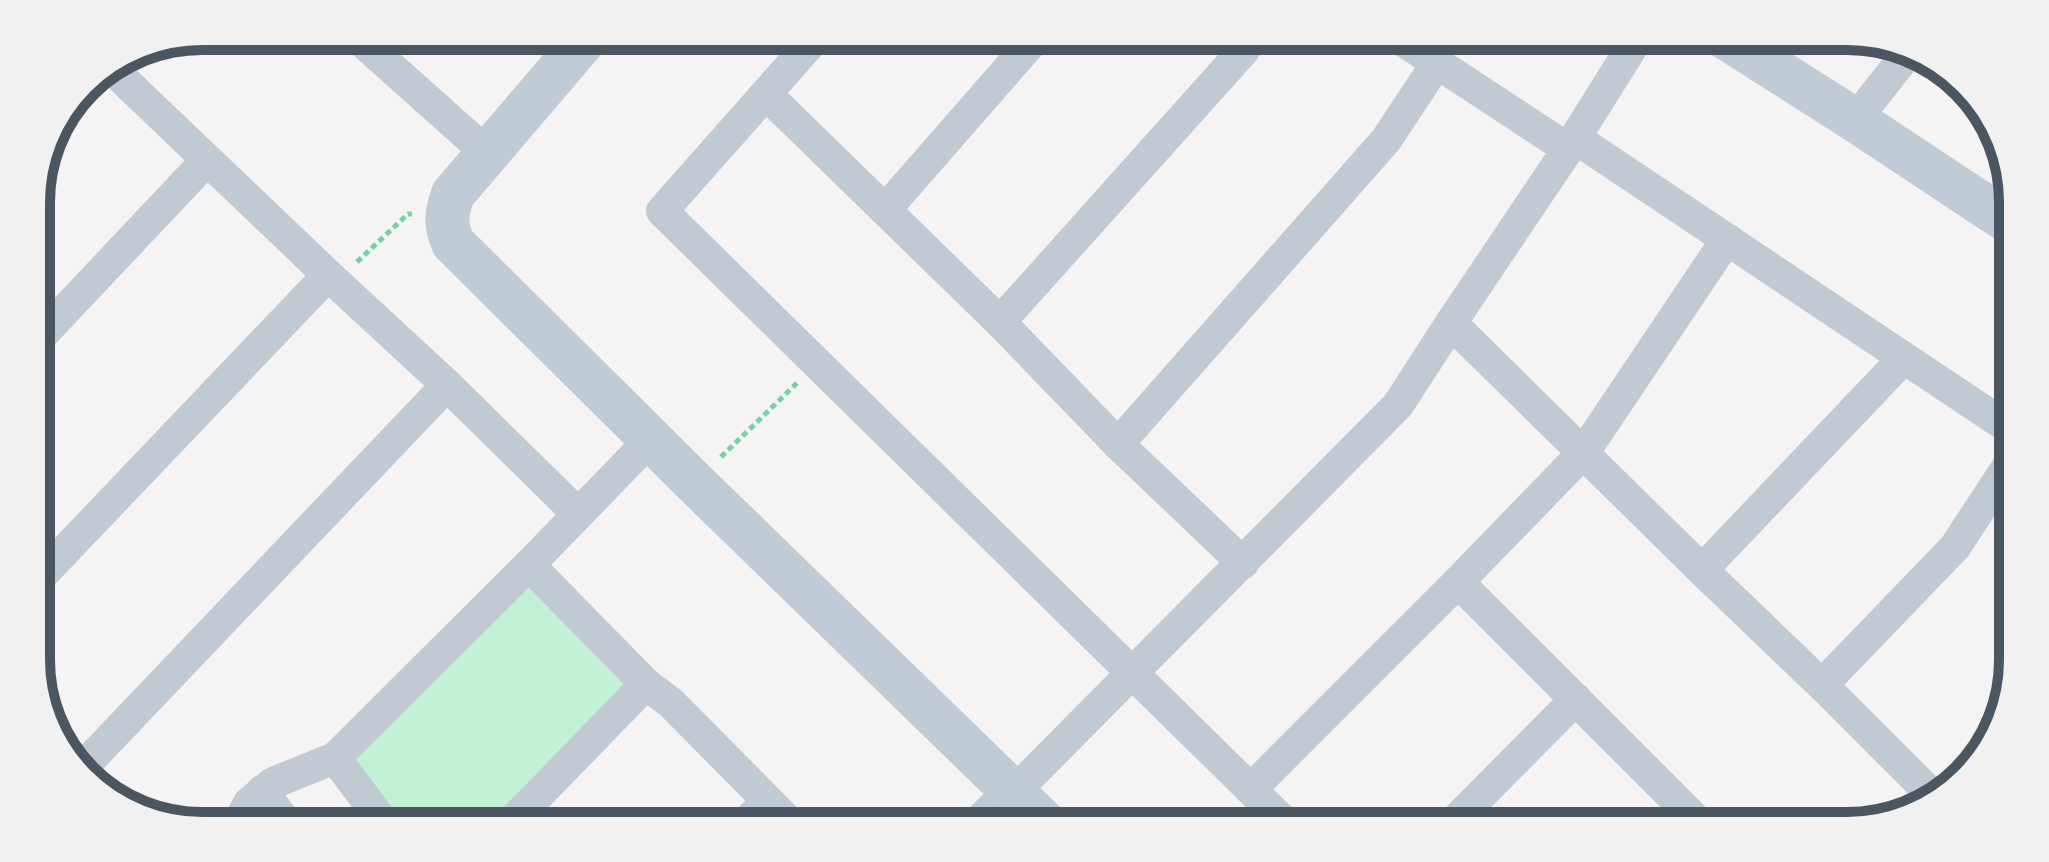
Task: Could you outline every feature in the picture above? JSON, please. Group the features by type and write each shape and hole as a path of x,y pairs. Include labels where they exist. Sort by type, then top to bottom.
{"street":[{"path":"372,50 487,153"},
{"path":"576,50 453,194 447,211 447,230 453,243 1034,812"},
{"path":"805,50 662,211 1274,812"},
{"path":"885,210 1025,50"},
{"path":"1000,322 1244,50"},
{"path":"1417,50 1727,239 1999,421"},
{"path":"989,812 1132,674 1398,405 1572,144 1630,50"},
{"path":"1745,50 1999,215"},
{"path":"1855,120 1902,61"},
{"path":"1118,444 1386,140 1437,63"},
{"path":"119,75 447,385 578,514"},
{"path":"766,94 1000,322 1118,444 1243,563"},
{"path":"50,326 207,160"},
{"path":"1251,789 1584,452 1727,239"},
{"path":"50,567 332,279"},
{"path":"1451,323 1927,790"},
{"path":"1702,570 1904,358"},
{"path":"89,761 447,385"},
{"path":"244,812 249,803 273,783 335,758 651,439"},
{"path":"1822,685 1955,547 1999,480"},
{"path":"529,565 778,812"},
{"path":"1458,582 1576,699 1683,812"},
{"path":"522,812 646,684"},
{"path":"1464,812 1576,699"},
{"path":"335,758 376,812"},
{"path":"262,791 278,812"},
{"path":"756,812 767,801"}],"path":[{"path":"332,279 408,214 447,211"},
{"path":"695,483 817,364"}],"green space":[{"path":"529,581 628,685 501,812 388,812 348,759"}]}
